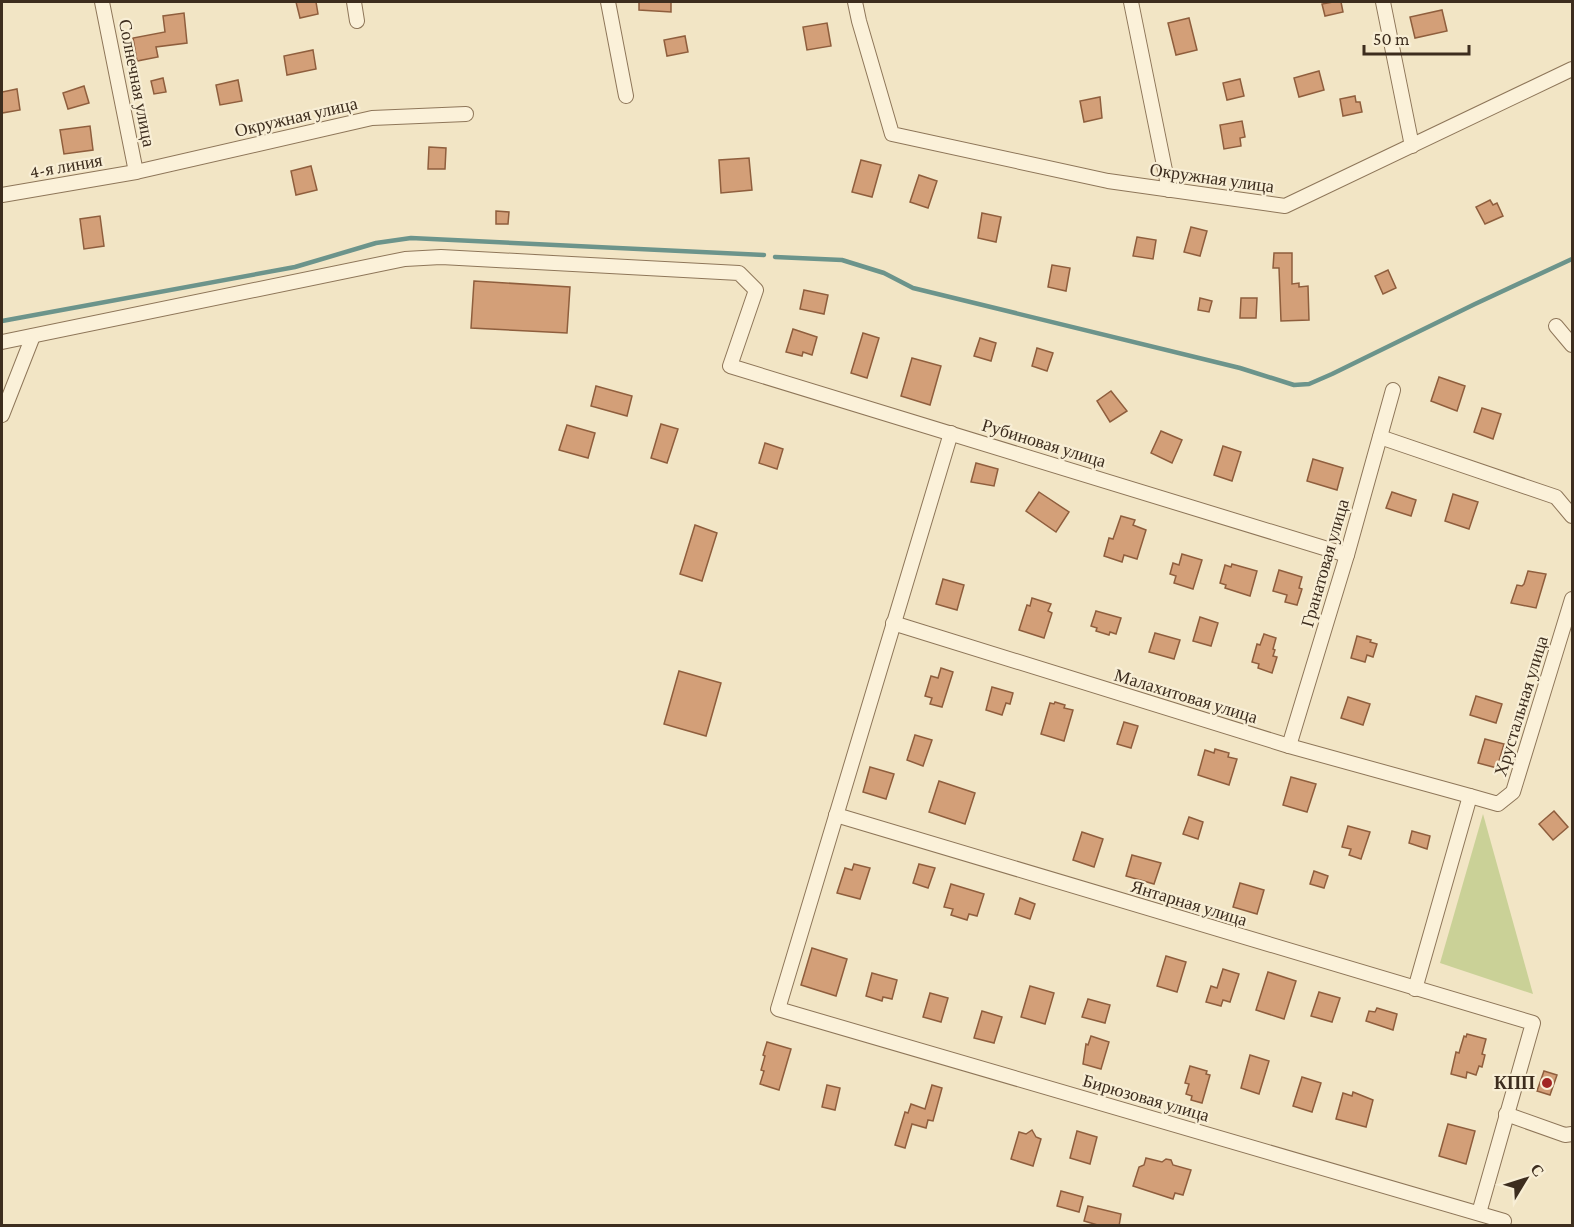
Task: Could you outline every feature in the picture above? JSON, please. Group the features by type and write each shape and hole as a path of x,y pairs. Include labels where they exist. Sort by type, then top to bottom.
{"street":[{"name":"Солнечная улица","path":"102,2 136,172"},
{"path":"354,2 357,21"},
{"path":"608,2 626,96"},
{"name":"Окружная улица","path":"855,2 892,134 1108,181 1285,206 1572,69"},
{"path":"1131,2 1169,190"},
{"path":"1383,2 1412,146"},
{"name":"Окружная улица","path":"136,172 372,118 466,114"},
{"name":"4-я линия","path":"2,195 136,172"},
{"name":"Рубиновая улица","path":"33,336 405,259 441,257 739,273 756,290 730,366 1347,555"},
{"path":"1556,326 1572,345"},
{"path":"2,342 33,336"},
{"path":"2,415 33,336"},
{"name":"Гранатовая улица","path":"1289,747 1347,555 1393,390"},
{"path":"836,815 951,433"},
{"path":"1380,437 1556,497 1572,516"},
{"name":"Хрустальная улица","path":"1470,796 1498,804 1513,792 1572,599"},
{"name":"Малахитовая улица","path":"893,623 1289,747 1470,796"},
{"path":"1415,989 1470,796"},
{"name":"Янтарная улица","path":"836,815 1533,1023 1506,1114"},
{"name":"Бирюзовая улица","path":"836,815 778,1009 1504,1221"},
{"path":"1479,1213 1506,1114 1565,1136 1572,1134"}],"green space":[{"path":"1483,814 1533,994 1440,963"}],"building":[{"path":"296,2 316,2 318,14 300,18"},
{"path":"639,2 671,2 671,12 639,10"},
{"path":"1341,2 1343,12 1325,16 1322,4"},
{"path":"1442,10 1447,31 1415,38 1410,17"},
{"path":"184,13 187,43 156,47 158,57 137,61 133,38 165,32 163,16"},
{"path":"1189,18 1197,50 1176,55 1168,23"},
{"path":"827,23 831,46 807,50 803,27"},
{"path":"685,36 688,52 667,56 664,40"},
{"path":"313,50 316,69 287,75 284,56"},
{"path":"1319,71 1324,90 1299,97 1294,78"},
{"path":"163,78 166,92 154,94 151,81"},
{"path":"1240,79 1244,96 1227,100 1223,83"},
{"path":"238,80 242,101 220,105 216,85"},
{"path":"84,86 89,103 68,109 63,93"},
{"path":"17,89 20,110 2,113 2,92"},
{"path":"1355,96 1356,102 1360,102 1362,112 1343,116 1340,99"},
{"path":"1100,97 1102,118 1084,122 1080,101"},
{"path":"1242,121 1245,137 1240,138 1241,146 1224,149 1220,125"},
{"path":"90,126 93,150 64,154 60,130"},
{"path":"429,147 446,148 445,169 428,169"},
{"path":"749,158 752,190 721,193 719,160"},
{"path":"861,160 881,165 872,197 852,192"},
{"path":"311,166 317,190 296,195 291,171"},
{"path":"919,175 937,181 928,208 910,202"},
{"path":"1490,200 1493,205 1497,203 1503,216 1485,224 1476,207"},
{"path":"496,211 509,212 508,224 496,224"},
{"path":"982,213 1001,217 996,242 978,238"},
{"path":"100,216 104,246 84,249 80,219"},
{"path":"1191,227 1207,231 1200,256 1184,252"},
{"path":"1137,237 1156,240 1153,259 1133,256"},
{"path":"1274,253 1292,253 1292,284 1299,283 1299,287 1308,286 1309,320 1281,321 1279,268 1273,268"},
{"path":"1052,265 1070,268 1066,291 1048,287"},
{"path":"1388,270 1396,288 1383,294 1375,276"},
{"path":"474,281 570,287 567,333 471,328"},
{"path":"804,290 828,295 824,314 800,309"},
{"path":"1200,298 1212,301 1209,312 1198,310"},
{"path":"1241,298 1257,298 1256,318 1240,318"},
{"path":"793,329 817,337 812,355 803,352 802,356 786,352"},
{"path":"863,333 879,338 867,378 851,373"},
{"path":"980,338 996,343 991,361 974,356"},
{"path":"1037,348 1053,353 1047,371 1032,366"},
{"path":"912,358 941,366 930,405 901,396"},
{"path":"1439,377 1465,386 1457,411 1431,401"},
{"path":"596,386 632,396 627,416 591,406"},
{"path":"1111,391 1127,411 1110,422 1097,401"},
{"path":"1482,408 1501,414 1493,439 1474,432"},
{"path":"661,424 678,429 667,463 651,458"},
{"path":"567,425 595,433 588,458 559,450"},
{"path":"1161,431 1182,440 1172,463 1151,453"},
{"path":"765,443 783,449 777,469 759,463"},
{"path":"1223,446 1241,452 1232,481 1214,475"},
{"path":"1313,459 1343,468 1337,490 1307,481"},
{"path":"976,463 998,469 994,486 971,482"},
{"path":"1039,492 1069,512 1056,532 1026,511"},
{"path":"1392,492 1416,500 1411,516 1386,508"},
{"path":"1453,494 1478,502 1469,529 1445,521"},
{"path":"1121,516 1135,520 1133,525 1146,530 1137,559 1124,555 1122,562 1104,556 1109,538 1113,539"},
{"path":"695,525 717,533 702,581 680,574"},
{"path":"1182,554 1202,560 1193,589 1174,583 1176,576 1170,574 1173,563 1179,565"},
{"path":"1232,564 1257,571 1250,596 1225,588 1226,585 1220,583 1225,565 1231,567"},
{"path":"1279,570 1302,577 1299,588 1302,589 1297,605 1285,602 1287,595 1273,591"},
{"path":"1528,571 1546,574 1536,608 1511,603 1517,585 1524,584"},
{"path":"943,579 964,585 957,610 936,604"},
{"path":"1032,598 1051,604 1048,611 1052,613 1044,638 1019,630 1027,605 1030,606"},
{"path":"1096,611 1121,618 1116,634 1110,632 1109,635 1096,631 1097,628 1091,626"},
{"path":"1200,617 1218,623 1211,646 1193,641"},
{"path":"1155,633 1180,640 1174,659 1149,652"},
{"path":"1264,634 1276,638 1273,656 1277,657 1272,673 1258,668 1259,664 1252,662 1257,644 1260,645"},
{"path":"1357,636 1377,644 1373,657 1367,655 1365,662 1351,658"},
{"path":"941,668 953,672 942,707 930,704 932,698 925,696 931,676 938,678"},
{"path":"679,671 721,683 706,736 664,724"},
{"path":"992,687 1013,693 1010,704 1006,703 1002,715 986,710"},
{"path":"1476,696 1502,704 1496,723 1470,715"},
{"path":"1348,697 1370,704 1363,725 1341,718"},
{"path":"1050,703 1065,705 1064,708 1073,710 1064,741 1041,734"},
{"path":"1124,722 1138,726 1131,748 1117,744"},
{"path":"915,735 932,740 923,766 907,760"},
{"path":"1485,739 1504,744 1497,768 1478,763"},
{"path":"1215,749 1229,753 1228,757 1237,759 1229,785 1198,775 1205,750 1214,753"},
{"path":"870,767 894,774 886,799 863,792"},
{"path":"1291,777 1316,784 1307,812 1283,805"},
{"path":"939,781 975,793 965,824 929,812"},
{"path":"1554,811 1568,827 1553,840 1539,824"},
{"path":"1189,817 1203,822 1198,839 1183,834"},
{"path":"1348,826 1370,832 1361,859 1349,855 1351,849 1342,847"},
{"path":"1412,831 1430,836 1427,849 1409,843"},
{"path":"1082,832 1103,839 1094,867 1073,860"},
{"path":"1132,855 1161,863 1154,884 1126,876"},
{"path":"854,864 870,868 860,899 837,893 845,868 852,870"},
{"path":"919,864 935,868 928,888 913,883"},
{"path":"1314,871 1328,876 1324,888 1310,884"},
{"path":"1240,883 1264,890 1257,914 1233,907"},
{"path":"951,884 984,894 977,916 969,914 967,920 951,915 953,909 944,907"},
{"path":"1020,898 1035,904 1030,919 1015,914"},
{"path":"812,948 847,959 836,996 801,985"},
{"path":"1166,956 1186,962 1177,992 1157,986"},
{"path":"1223,969 1239,974 1230,1002 1223,1000 1221,1006 1206,1002 1211,986 1217,988"},
{"path":"1268,972 1296,981 1284,1019 1256,1010"},
{"path":"872,973 897,980 892,999 883,997 882,1001 866,996"},
{"path":"1030,986 1054,993 1045,1024 1021,1017"},
{"path":"1319,992 1340,998 1332,1022 1311,1016"},
{"path":"930,993 948,998 941,1022 923,1017"},
{"path":"1088,999 1110,1005 1105,1023 1082,1017"},
{"path":"1377,1008 1397,1014 1393,1030 1366,1021 1369,1011 1375,1012"},
{"path":"982,1011 1002,1017 994,1043 974,1038"},
{"path":"1467,1034 1486,1039 1482,1054 1485,1055 1482,1067 1479,1066 1476,1075 1467,1072 1466,1078 1451,1074 1456,1052 1459,1053 1464,1036 1466,1037"},
{"path":"1091,1036 1109,1042 1101,1069 1083,1064 1086,1044 1088,1045"},
{"path":"767,1042 791,1049 779,1090 760,1084 764,1071 761,1070 765,1056 763,1055"},
{"path":"1250,1055 1269,1061 1259,1094 1241,1088"},
{"path":"1190,1066 1207,1071 1206,1074 1210,1075 1202,1103 1191,1100 1192,1096 1186,1094 1189,1084 1185,1083"},
{"name":"КПП","path":"1544,1071 1557,1075 1550,1095 1537,1091"},
{"path":"1302,1077 1321,1083 1312,1112 1293,1106"},
{"path":"827,1085 840,1088 835,1110 822,1107"},
{"path":"932,1085 942,1088 933,1121 928,1120 926,1128 912,1124 905,1148 895,1145 905,1112 908,1113 911,1104 925,1109"},
{"path":"1353,1092 1373,1100 1366,1127 1336,1119 1343,1093 1352,1096"},
{"path":"1448,1124 1475,1131 1466,1164 1439,1156"},
{"path":"1032,1130 1036,1137 1041,1139 1033,1166 1011,1159 1019,1132 1026,1134"},
{"path":"1077,1131 1097,1137 1090,1164 1070,1158"},
{"path":"1146,1158 1162,1162 1166,1159 1171,1160 1173,1165 1191,1170 1183,1195 1175,1193 1173,1199 1133,1186 1139,1167 1144,1165"},
{"path":"1061,1191 1083,1197 1079,1212 1057,1206"},
{"path":"1088,1206 1121,1214 1119,1226 1101,1226 1084,1221"}],"waterway":[{"path":"2,321 295,267 376,243 411,238 764,255"},
{"path":"775,257 842,260 884,273 913,288 1240,368 1294,385 1309,384 1332,374 1572,259"}],"place":[{"name":"КПП","path":"1547,1083"}]}
